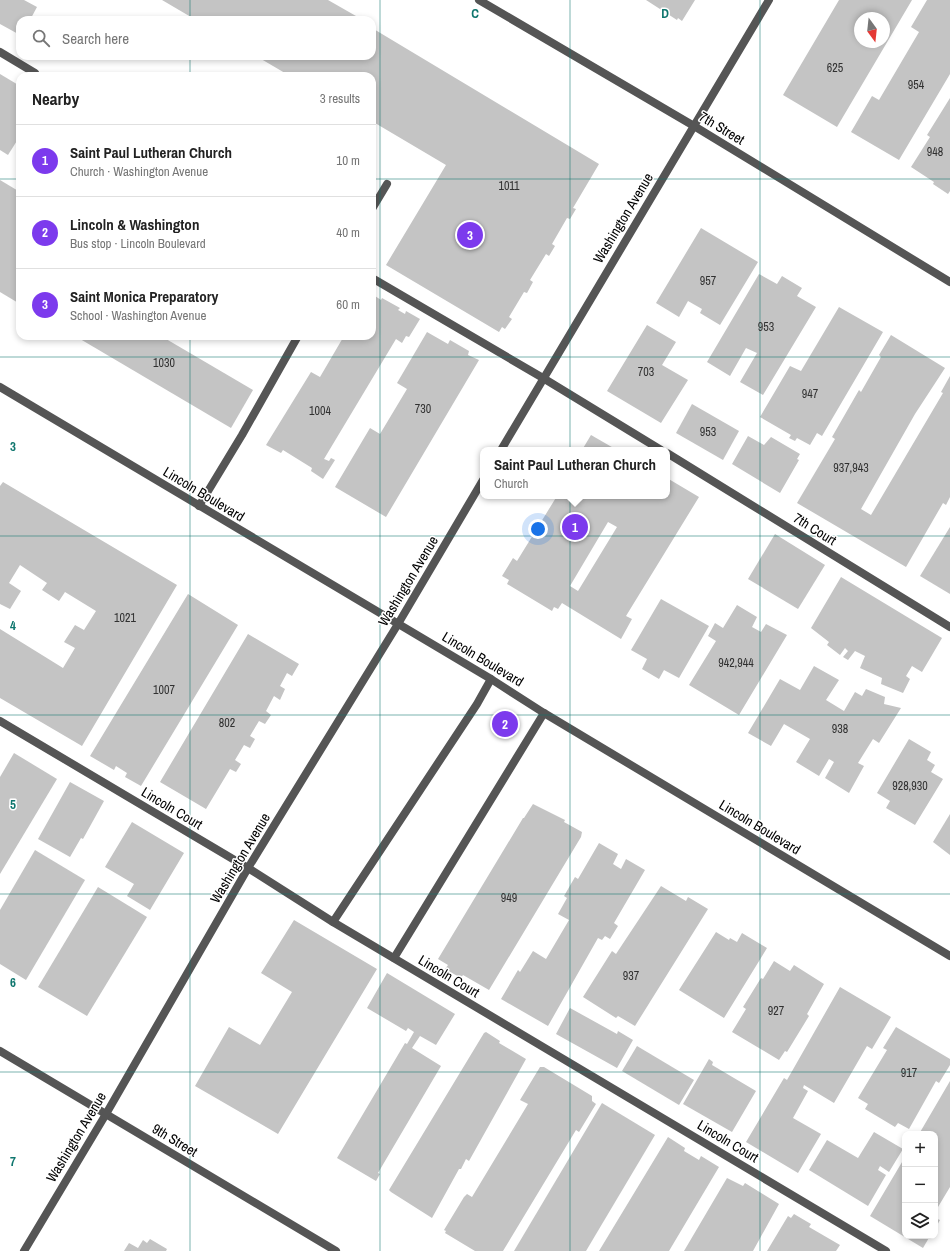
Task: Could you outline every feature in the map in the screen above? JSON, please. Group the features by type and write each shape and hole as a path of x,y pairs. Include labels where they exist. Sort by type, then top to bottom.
{"street":[{"name":"7th Street","path":"479,0 694,126 950,282"},
{"name":"Washington Avenue","path":"503,447 769,0"},
{"path":"0,52 33,72"},
{"path":"376,202 387,184"},
{"path":"376,280 543,378 656,447"},
{"path":"199,506 242,435 296,340"},
{"name":"Lincoln Boulevard","path":"0,387 491,679 544,713 950,956"},
{"name":"7th Court","path":"670,456 950,627"},
{"name":"Washington Avenue","path":"24,1251 106,1114 248,868 398,624 480,485"},
{"path":"333,922 477,704 491,679"},
{"path":"394,958 544,713"},
{"name":"Lincoln Court","path":"0,721 248,868 333,922 886,1251"},
{"name":"9th Street","path":"0,1051 336,1251"}],"building":[{"path":"0,0 24,0 37,7 32,16 16,16 16,33 0,24"},
{"path":"162,0 328,0 356,16 189,16"},
{"path":"646,0 695,0 682,21 678,18 677,20"},
{"path":"839,0 912,0 890,37 890,12 854,12 854,48 884,48 837,127 783,95"},
{"path":"927,0 950,0 950,74 899,160 851,132 872,96 879,100 919,32 911,27"},
{"path":"376,30 599,164 573,208 576,209 570,219 567,218 552,244 555,246 549,256 546,254 530,280 533,282 527,293 524,292 509,317 512,319 505,329 502,327 499,332 386,265 446,165 376,124 376,72 283,72 263,60 376,60"},
{"path":"0,74 16,84 16,142 8,155 0,150"},
{"path":"950,98 950,191 948,194 933,184 934,182 911,167 930,137 927,135"},
{"path":"0,180 16,190 16,302 0,292"},
{"path":"701,228 758,262 720,325 700,313 702,309 688,301 679,317 656,303"},
{"path":"759,274 777,284 782,276 802,288 797,296 816,307 763,395 740,382 757,353 746,348 730,376 707,362"},
{"path":"376,297 381,300 382,298 400,308 398,310 405,314 406,311 420,319 409,337 406,336 402,343 396,339 324,459 329,461 331,458 335,460 323,479 311,471 312,468 283,450 281,453 266,445 311,372 320,377 342,340 376,340"},
{"path":"839,307 883,332 822,436 817,433 810,445 797,438 795,441 789,438 791,435 760,417 790,366 801,371"},
{"path":"647,325 676,342 662,365 688,380 661,423 607,391"},
{"path":"427,332 448,344 450,340 469,351 468,355 479,360 386,517 335,487 370,428 380,434 407,389 397,383"},
{"path":"891,335 945,368 915,414 861,509 871,515 943,393 941,392 950,376 950,497 946,505 943,503 906,567 797,503 835,439 832,437 859,390 861,392 881,357 879,355"},
{"path":"82,340 168,340 253,390 231,428"},
{"path":"692,404 739,431 723,460 676,433"},
{"path":"591,435 612,447 584,447"},
{"path":"748,436 764,445 771,437 800,454 797,459 799,460 780,493 732,464"},
{"path":"670,480 699,497 626,616 632,619 621,639 562,603 558,609 554,607 552,611 507,584 509,580 502,576 513,558 517,561 555,499 670,499","holes":["608,522 617,527 578,591 570,586"]},
{"path":"3,482 177,585 82,746 0,698 0,629 63,668 75,648 64,642 75,625 84,630 96,611 65,592 59,601 42,590 47,583 20,565 9,583 21,591 10,609 0,604 0,486"},
{"path":"950,527 950,594 920,576"},
{"path":"775,534 825,565 798,609 748,579"},
{"path":"841,577 942,638 922,672 912,666 906,676 910,679 903,693 881,684 882,678 860,668 865,656 855,651 848,660 843,657 848,651 845,648 840,655 827,645 829,642 811,628"},
{"path":"188,594 238,625 141,786 125,777 127,773 116,766 114,770 90,756"},
{"path":"661,599 709,626 679,678 664,670 659,679 642,669 647,659 631,650"},
{"path":"737,605 757,617 752,627 761,632 766,624 787,635 739,715 689,685 716,641 708,636 715,623 723,628"},
{"path":"248,634 299,664 292,676 287,673 280,686 285,689 280,700 274,696 266,711 271,715 265,724 259,721 250,736 255,739 250,748 244,745 235,760 241,764 236,772 230,769 206,809 160,782"},
{"path":"814,666 839,680 826,700 844,711 855,692 862,696 866,689 885,697 884,704 901,708 879,743 873,739 858,763 864,766 849,793 825,778 834,762 829,759 819,776 796,762 810,739 784,724 771,746 748,733 780,679 800,690"},
{"path":"909,739 931,752 927,760 935,765 931,772 943,779 915,825 886,808 890,801 877,793"},
{"path":"14,753 57,779 0,874 0,777"},
{"path":"70,782 104,801 83,839 81,838 70,857 38,839"},
{"path":"533,804 565,820 564,822 582,832 581,837 489,990 463,975 461,978 445,969 448,965 438,959 523,818"},
{"path":"950,814 950,855 933,842"},
{"path":"132,822 184,853 150,910 127,896 134,884 105,867"},
{"path":"599,843 618,854 613,864 621,869 626,859 645,870 614,923 618,926 610,939 605,936 602,940 598,938 548,1026 501,999 518,970 520,972 533,951 546,959 569,920 558,914 567,898 564,896 575,877 578,879"},
{"path":"35,850 85,880 26,980 0,964 0,910"},
{"path":"661,886 686,901 688,897 708,909 635,1026 618,1016 616,1018 583,997 612,951 616,954"},
{"path":"98,887 147,917 87,1016 38,987"},
{"path":"294,920 377,969 278,1134 195,1086 229,1027 260,1045 292,992 261,973"},
{"path":"716,932 729,940 730,938 737,942 742,933 767,948 724,1018 679,990"},
{"path":"774,961 790,971 794,965 824,984 807,1014 809,1016 787,1052 785,1051 779,1060 732,1032 746,1009 743,1007 761,978 763,979"},
{"path":"387,973 455,1014 436,1045 420,1036 412,1048 441,1066 378,1173 380,1174 376,1181 337,1158 405,1043 407,1044 414,1032 408,1028 406,1031 367,1008"},
{"path":"840,987 891,1017 872,1049 867,1046 834,1103 804,1085 803,1088 808,1091 793,1118 821,1134 798,1173 746,1142 784,1078 787,1080"},
{"path":"570,1008 617,1034 618,1031 633,1040 617,1068 556,1034"},
{"path":"896,1027 950,1059 950,1065 939,1083 936,1081 909,1129 898,1123 895,1127 865,1109 868,1104 858,1098 887,1050 883,1048"},
{"path":"486,1032 500,1041 499,1043 526,1059 469,1161 466,1159 461,1169 459,1169 432,1218 389,1190"},
{"path":"637,1046 694,1080 679,1105 622,1071"},
{"path":"709,1059 713,1062 712,1065 756,1091 732,1132 683,1104"},
{"path":"540,1067 544,1067 592,1096 592,1101 596,1104 579,1132 576,1130 503,1251 475,1251 445,1233 446,1231 444,1230 464,1197 467,1194 472,1197 528,1104 520,1100"},
{"path":"950,1081 950,1187 938,1207 938,1131 921,1131"},
{"path":"602,1103 655,1135 586,1251 514,1251"},
{"path":"874,1132 902,1148 889,1172 880,1166 878,1170 886,1175 868,1206 809,1170 827,1140 858,1158"},
{"path":"668,1137 685,1148 684,1151 699,1160 701,1156 719,1167 669,1251 599,1251"},
{"path":"902,1162 902,1235 870,1216"},
{"path":"727,1178 743,1186 745,1183 779,1204 753,1251 684,1251"},
{"path":"794,1214 811,1224 809,1227 840,1245 836,1251 767,1251 788,1216 791,1218"},
{"path":"150,1239 167,1249 166,1251 124,1251 129,1243 138,1248 143,1240 147,1243"},
{"path":"908,1239 928,1239 923,1248"}],"place":[{"name":"Saint Monica Preparatory","path":"470,235"},
{"name":"Saint Paul Lutheran Church","path":"575,527"},
{"name":"Lincoln & Washington","path":"505,724"}]}
